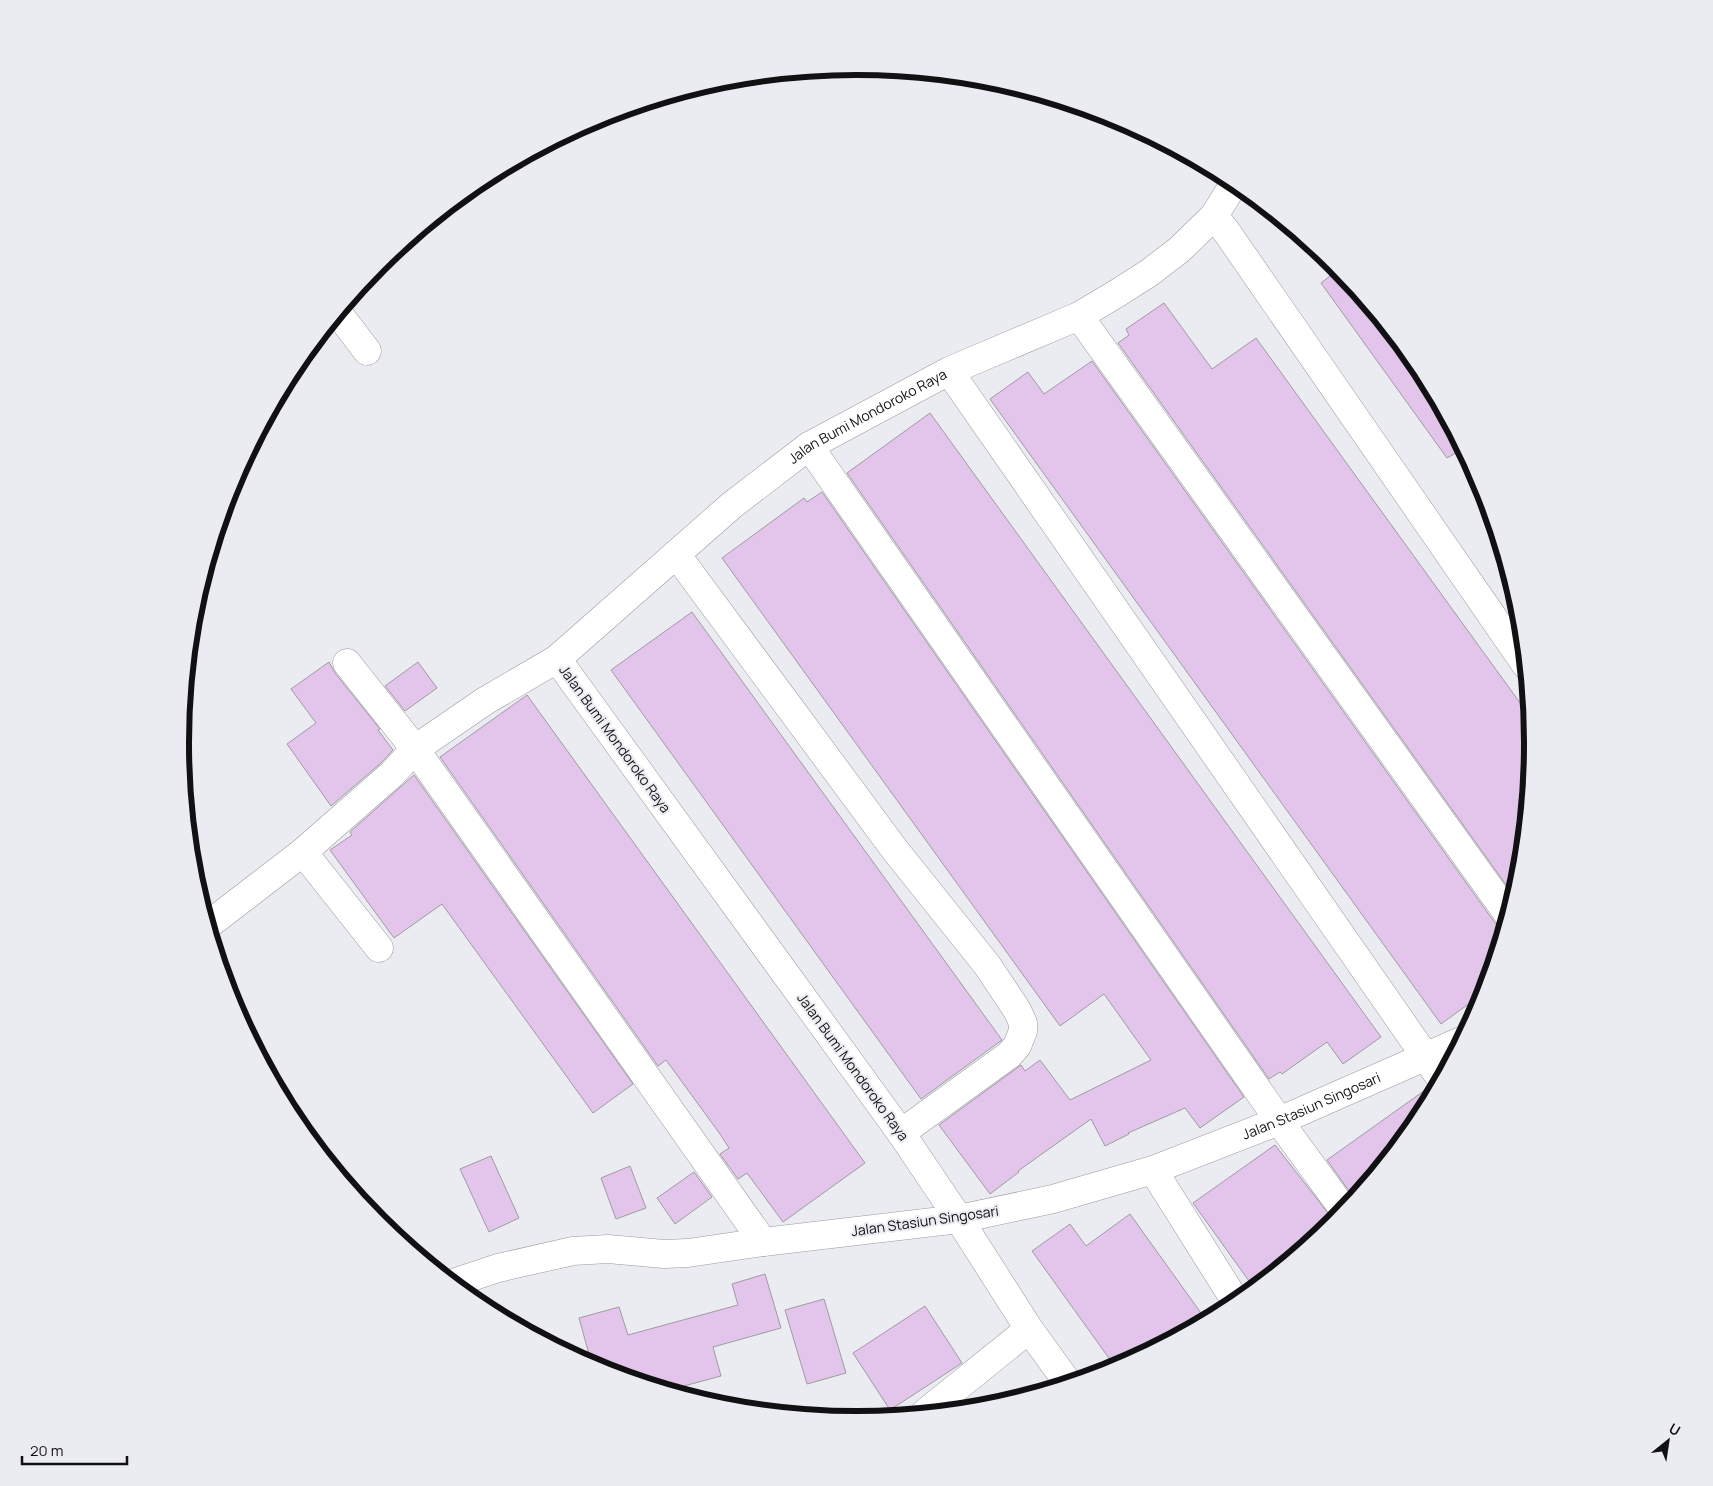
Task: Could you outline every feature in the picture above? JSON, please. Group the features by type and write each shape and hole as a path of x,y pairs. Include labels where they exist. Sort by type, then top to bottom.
{"street":[{"name":"Jalan Bumi Mondoroko Raya","path":"1064,1378 1029,1329 902,1133 557,659 732,505 809,446 950,370 1079,316 1149,273 1179,250 1214,216 1230,190"},
{"path":"1214,216 1519,655"},
{"path":"1079,316 1504,908"},
{"path":"342,318 367,351"},
{"path":"950,370 1437,1073"},
{"path":"809,446 1279,1121 1339,1204"},
{"path":"676,554 895,850 987,966 1017,1010 1023,1023 1023,1030 1017,1046 1009,1055 902,1133"},
{"path":"213,921 303,852 392,774 415,749 485,701 557,659"},
{"path":"347,663 415,749 763,1242"},
{"path":"303,852 380,948"},
{"name":"Jalan Stasiun Singosari","path":"460,1280 498,1268 573,1251 608,1249 664,1254 688,1253 763,1242 958,1219 1053,1199 1153,1170 1279,1121 1452,1045"},
{"path":"1153,1170 1232,1295"},
{"path":"933,1406 1029,1329"}],"building":[{"path":"1332,274 1386,336 1412,372 1435,409 1458,452 1447,458 1321,283"},
{"path":"1164,303 1212,369 1256,338 1523,707 1523,787 1519,830 1508,888 1118,343 1129,335 1126,329"},
{"path":"1092,361 1495,923 1499,926 1473,1001 1441,1024 990,399 1028,372 1044,394"},
{"path":"930,413 1381,1037 1343,1064 1327,1042 1282,1074 1280,1072 1269,1079 847,473"},
{"path":"822,492 1244,1097 1200,1128 1185,1108 1128,1133 1105,1146 1091,1119 1018,1171 990,1194 939,1125 1021,1065 1025,1071 1040,1060 1070,1100 1151,1060 1104,994 1060,1026 722,558 804,498 807,502"},
{"path":"692,612 1002,1040 921,1099 611,670"},
{"path":"329,662 335,673 380,729 378,730 393,750 381,763 331,806 287,744 316,723 291,689"},
{"path":"418,662 437,688 405,711 385,686"},
{"path":"527,695 865,1163 783,1222 747,1173 738,1179 720,1154 729,1148 720,1134 666,1060 658,1066 440,757"},
{"path":"414,775 633,1084 593,1113 442,904 394,938 330,850 352,835 350,832"},
{"path":"1428,1088 1386,1150 1350,1193 1327,1160"},
{"path":"1275,1145 1329,1215 1297,1245 1250,1282 1193,1203"},
{"path":"491,1156 519,1218 489,1232 460,1169"},
{"path":"630,1166 646,1208 616,1219 601,1178"},
{"path":"694,1172 712,1197 675,1224 657,1198"},
{"path":"1130,1214 1202,1314 1152,1342 1111,1361 1032,1251 1070,1224 1086,1246"},
{"path":"765,1274 781,1328 713,1347 721,1376 680,1387 642,1376 589,1355 579,1318 619,1307 628,1335 738,1305 732,1284"},
{"path":"824,1299 846,1373 807,1384 785,1310"},
{"path":"925,1306 962,1363 890,1410 853,1353"}]}
